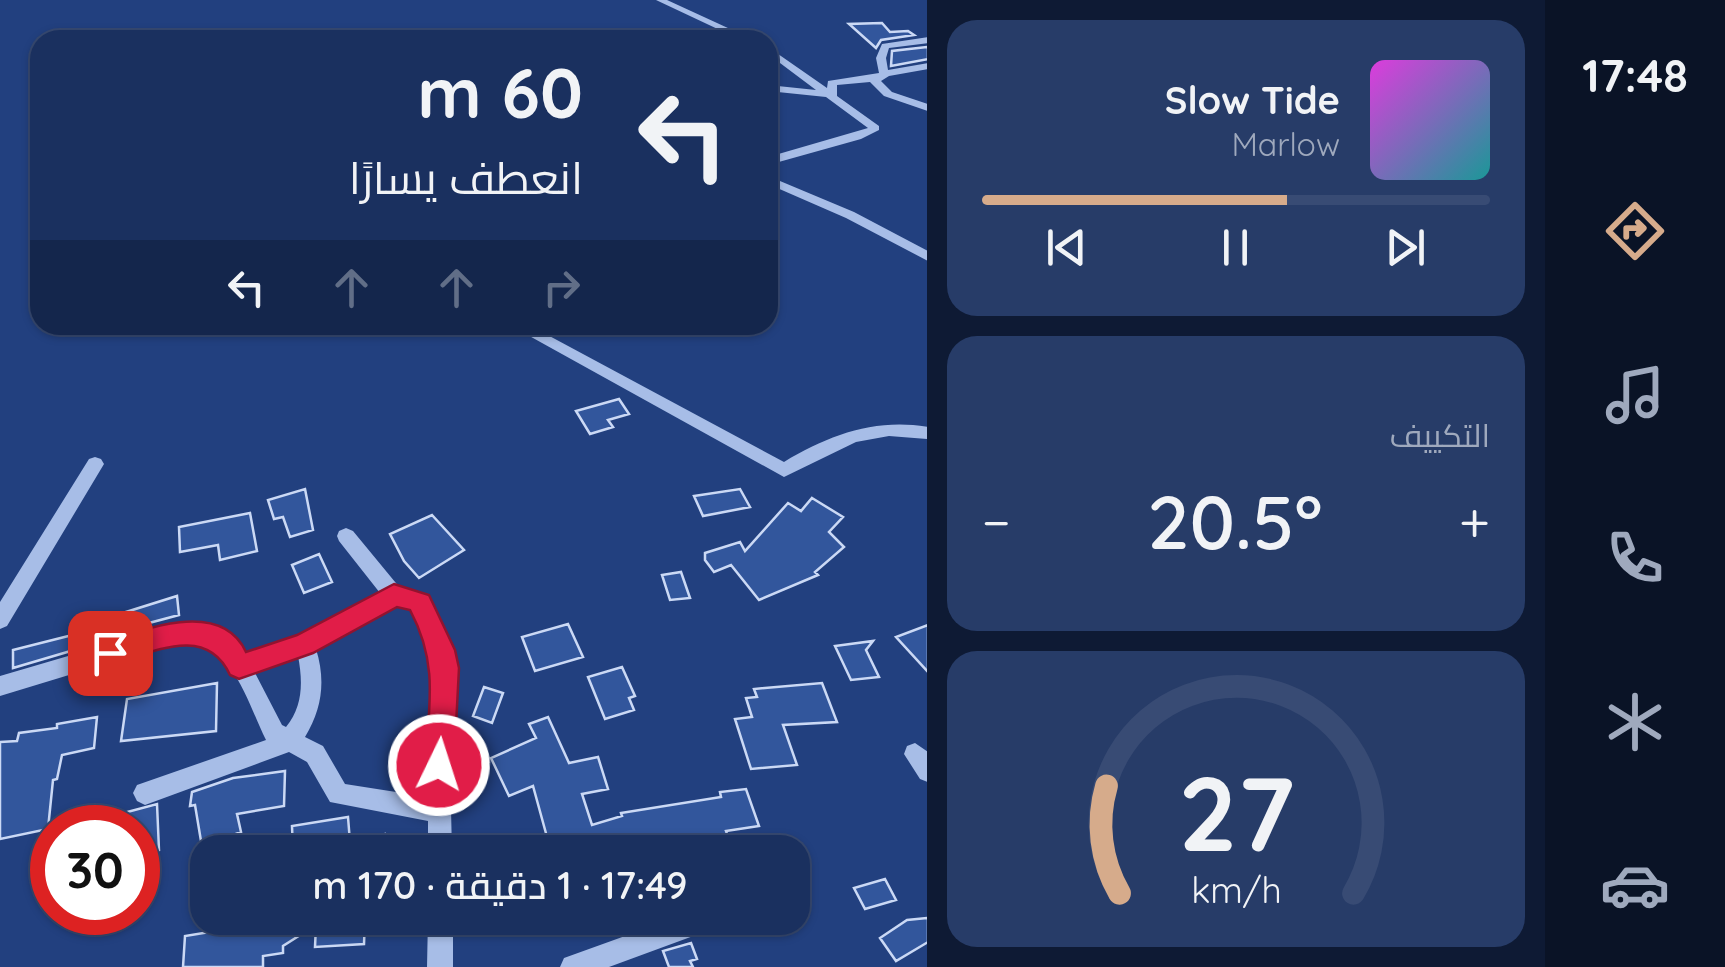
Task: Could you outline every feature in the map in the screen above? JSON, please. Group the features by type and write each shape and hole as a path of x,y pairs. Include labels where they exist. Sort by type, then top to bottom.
{"street":[{"path":"660,0 727,30"},
{"path":"927,40 885,46 878,86 900,100 927,108"},
{"path":"778,57 872,122 873,132 778,159"},
{"path":"830,95 832,83 838,79 880,76 927,66"},
{"path":"778,89 830,95"},
{"path":"900,100 927,95"},
{"path":"778,184 850,215 927,256"},
{"path":"538,335 784,470 840,439 866,432 893,429 927,433"},
{"path":"0,620 95,464"},
{"path":"346,536 394,596 420,602 442,650 445,668 440,835"},
{"path":"239,666 304,644 394,596"},
{"path":"0,686 184,631 218,638 232,650 262,716 274,733 315,754 338,794 440,811"},
{"path":"145,793 290,740 312,691 314,670 304,644"},
{"path":"440,967 441,935"},
{"path":"574,967 662,935"}],"building":[{"path":"882,23 890,32 908,31 914,35 881,40 876,48 849,24"},
{"path":"927,47 927,59 891,66 892,51"},
{"path":"619,399 629,414 608,420 613,427 590,434 576,411"},
{"path":"305,489 313,530 290,537 283,517 274,519 268,500"},
{"path":"740,489 750,507 703,516 694,496"},
{"path":"812,498 843,517 829,532 844,547 815,572 818,575 759,600 731,565 714,572 705,560 705,553 740,542 745,551 788,503 801,511"},
{"path":"250,513 257,551 220,560 218,545 180,552 179,527"},
{"path":"432,515 464,550 419,578 404,561 390,534"},
{"path":"319,554 332,582 304,593 292,565"},
{"path":"681,572 690,598 670,600 662,575"},
{"path":"177,596 179,615 13,668 13,650 108,626 107,618"},
{"path":"568,624 583,657 535,671 522,637"},
{"path":"927,625 927,671 896,637"},
{"path":"873,641 866,650 879,677 851,680 835,646"},
{"path":"622,667 635,696 629,698 634,710 605,719 588,677"},
{"path":"217,683 216,731 121,741 127,699"},
{"path":"822,683 837,722 783,725 797,765 751,769 735,719 752,717 746,698 757,697 754,689"},
{"path":"484,687 503,693 492,723 473,716"},
{"path":"97,717 94,748 62,755 57,779 53,780 50,805 30,805 30,833 0,839 0,742 17,741 19,733 57,728 57,724"},
{"path":"548,717 569,763 598,757 608,789 582,794 592,825 622,816 621,813 721,797 720,792 746,789 759,826 726,831 727,835 546,835 533,786 509,796 491,758 536,738 529,724"},
{"path":"285,771 284,806 237,814 241,832 233,835 200,835 195,805 190,806 192,792 233,778"},
{"path":"348,817 349,835 292,835 292,826"},
{"path":"885,879 896,900 865,909 854,888"},
{"path":"927,918 927,943 896,961 880,938 907,920"},
{"path":"300,935 283,946 283,953 263,956 263,967 183,967 185,936"},
{"path":"316,935 364,935 364,944 315,947"},
{"path":"691,943 697,959 690,961 693,967 669,967 663,951"}],"route":[{"path":"110,653 184,631 201,632 218,638 232,650 239,666 304,644 394,596 412,599 420,602 442,650 445,668 439,765"}]}
